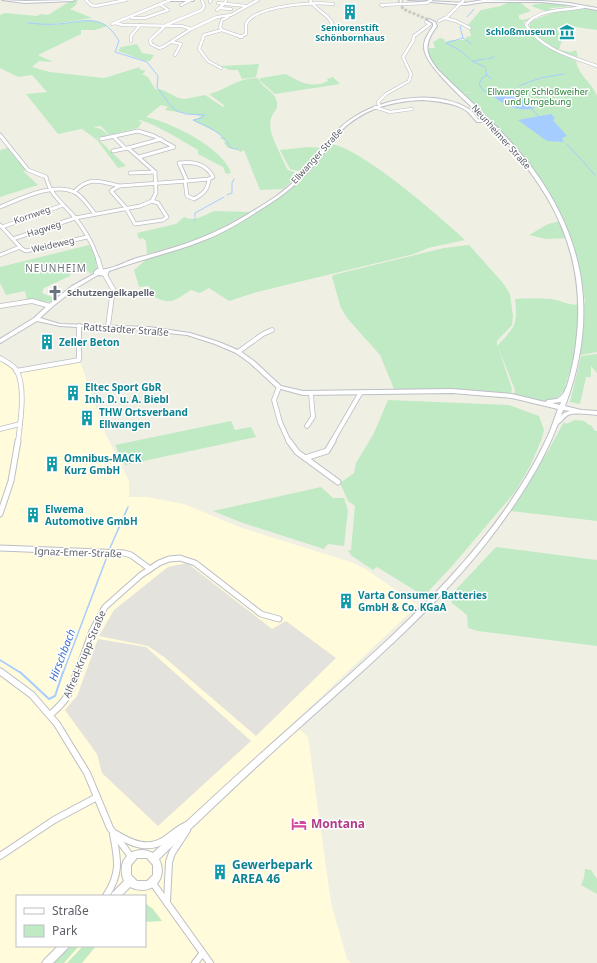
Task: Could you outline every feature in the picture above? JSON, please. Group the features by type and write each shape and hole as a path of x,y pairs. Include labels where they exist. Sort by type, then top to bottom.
{"street":[{"path":"3,0 25,2 73,0"},
{"path":"86,0 91,5 96,6 126,0"},
{"path":"112,24 161,5 169,0 192,0"},
{"path":"181,5 192,0"},
{"path":"202,0 204,6 199,12 170,22 150,40 151,44 161,48 191,29 217,17 231,15"},
{"path":"222,30 220,26 222,20 258,0"},
{"path":"221,68 207,61 200,49 204,35 222,30 241,37 246,34 246,24 249,20 268,9 288,2 310,0 327,1 333,4"},
{"path":"310,0 313,6 331,17 332,23 328,30"},
{"path":"409,0 458,4 486,1 556,1 576,2 582,6 597,9"},
{"path":"439,21 445,18 458,4 464,0"},
{"path":"383,6 381,5 427,3 430,1"},
{"path":"218,3 225,2 246,6"},
{"path":"225,2 218,9 231,9"},
{"path":"130,18 142,18 168,10 161,5"},
{"path":"582,6 545,14 530,20 526,25 531,33 558,51 597,66"},
{"path":"445,18 456,21 470,28"},
{"path":"412,109 390,112 377,106 378,102 386,94 409,81 411,74 404,57 413,41 414,36 430,24 427,21"},
{"path":"427,21 434,24 432,29 427,27"},
{"path":"115,23 182,26 191,29"},
{"path":"132,41 132,36 140,25"},
{"name":"Neunheimer Straße","path":"155,857 394,637 453,578 487,538 519,495 540,460 563,408 575,367 580,339 582,313 578,270 570,240 558,212 541,184 521,157 488,121 438,72 429,60 424,44 432,29"},
{"path":"172,42 181,44 175,55"},
{"name":"Ellwanger Straße","path":"0,341 36,319 74,287 97,274 198,241 224,230 254,212 293,184 314,163 335,136 348,123 377,106 406,100 434,100 458,106 471,112 478,121 488,121"},
{"path":"101,138 138,131 161,139 174,147 139,157"},
{"path":"0,135 28,170 46,177 49,191 75,218 97,254 104,272 114,289 108,326"},
{"path":"113,136 155,172 156,193 152,201 158,203 167,217 163,220 135,224 126,208 111,191 119,186"},
{"path":"113,151 161,139"},
{"path":"193,162 208,168 213,177 210,179 206,192 194,199 187,196 186,181 185,173 179,168 179,164 193,162"},
{"path":"130,173 155,172"},
{"path":"96,175 97,180"},
{"path":"74,192 82,183 97,180 119,186 210,179"},
{"path":"0,207 34,194 63,190 74,192 95,214"},
{"name":"Hagweg","path":"13,239 75,218 140,206 152,201"},
{"name":"Kornweg","path":"1,226 63,205"},
{"path":"0,254 20,247 1,226"},
{"name":"Weideweg","path":"20,247 26,251 31,251 87,237"},
{"path":"0,306 32,301 50,306"},
{"name":"Rattstadter Straße","path":"36,319 60,325 108,326 188,334 217,343 238,352 252,362 279,387"},
{"path":"16,371 79,360 79,326"},
{"path":"238,352 263,334 272,330"},
{"path":"0,358 16,371 20,380 21,390 20,424 11,482 1,511"},
{"path":"338,482 305,458 290,444 280,422 274,400 279,387 311,394 390,391 476,393 512,396 550,403 559,401 569,390"},
{"path":"305,458 327,451 361,392"},
{"path":"307,426 313,417 311,394"},
{"path":"539,401 581,412 597,413"},
{"path":"557,423 566,414 581,412"},
{"path":"0,429 20,424"},
{"name":"Ignaz-Emer-Straße","path":"0,548 124,553 131,555 150,569"},
{"name":"Alfred-Krupp-Straße","path":"51,714 64,702 70,692 94,628 104,606 150,569 164,560 176,558 191,561 261,614 279,619"},
{"path":"0,671 23,686 51,714 80,760 112,832 119,860 114,883 107,895"},
{"path":"0,856 54,820 97,797"},
{"path":"112,832 136,846 146,846 159,844 180,827 190,825"},
{"path":"167,902 169,861 174,850 190,825"},
{"path":"112,832 132,858"},
{"path":"141,853 146,853 155,857 159,867 158,872 152,882 138,886 130,882 125,872 126,867 132,858 141,853"},
{"path":"116,895 130,882"},
{"path":"152,882 202,954 210,963"},
{"path":"47,963 63,947"},
{"path":"195,963 202,954"}],"shaded area":[{"path":"0,360 17,373 77,362 81,364 105,433 129,481 129,497 147,497 184,504 242,528 351,562 364,568 418,605 293,723 308,737 331,903 347,959 351,963 0,963"},
{"path":"187,563 272,629 286,621 336,658 256,736 164,657 148,646 99,636 114,610 168,567"},
{"path":"98,639 146,647 251,741 158,826 102,773 97,754 65,710 77,696"}],"green space":[{"path":"72,0 78,0 75,6 70,9 92,18 49,25 87,20 95,21 107,26 95,30 81,30 81,34 38,55 53,62 39,61 32,67 50,72 104,78 140,67 139,69 146,71 142,74 148,77 155,89 163,90 178,98 185,99 205,95 223,107 225,106 209,94 251,78 258,78 276,99 277,106 271,118 270,126 276,145 288,170 300,174 283,189 260,190 244,150 241,152 228,148 224,143 226,141 220,138 222,136 192,120 201,116 165,110 168,107 161,105 146,117 182,130 195,138 218,154 231,173 226,174 223,167 198,154 198,150 155,126 140,120 138,121 142,122 138,128 109,135 101,126 93,127 101,129 108,135 97,138 126,166 118,168 97,140 82,129 86,128 58,134 26,94 47,92 32,75 18,77 0,68 0,15 5,13 37,16 41,14 48,15"},
{"name":"Ellwanger Schloßweiher und Umgebung","path":"507,3 521,3 531,11 519,15 519,19 523,20 537,16 524,22 524,26 529,27 531,22 538,18 563,10 589,9 597,11 597,30 569,26 558,27 557,29 562,39 559,50 571,52 576,50 578,57 555,51 576,61 580,72 595,91 597,96 597,352 575,356 565,386 566,389 554,400 545,401 514,395 515,390 498,347 512,389 511,393 394,389 380,355 347,318 341,308 332,277 333,275 444,248 469,245 503,283 510,294 513,316 512,325 497,341 497,346 514,325 516,315 515,299 551,299 576,305 585,303 581,275 571,238 546,239 529,235 548,224 564,220 554,202 530,168 517,153 460,94 475,92 462,93 445,77 427,54 427,48 435,48 433,42 440,38 444,39 445,42 452,40 466,40 466,37 471,36 469,28 466,27 481,10 501,6"},
{"path":"547,3 565,5 567,7 550,8 552,10 545,11 531,6 535,4"},
{"path":"137,44 142,53 154,55 150,61 145,61 118,51 121,47"},
{"path":"259,64 256,77 242,79 238,70 230,70 220,66"},
{"path":"286,74 306,84 322,83 333,77 340,84 275,94 259,80 261,78"},
{"path":"330,144 343,148 379,169 420,200 465,240 428,248 414,254 257,292 229,301 209,288 200,293 191,290 176,300 164,301 152,296 149,286 139,287 134,270 148,258 219,233 282,194 298,183"},
{"path":"308,147 322,148 302,172 290,169 280,150"},
{"path":"8,148 26,170 23,171 38,185 0,197 0,150"},
{"path":"214,211 250,212 197,239 147,254 146,241 143,238 139,239 137,233 176,224 184,217 192,219"},
{"path":"89,245 95,253 97,268 91,274 81,270 71,272 70,276 44,288 42,292 44,294 55,298 50,302 27,300 25,291 6,295 0,283 0,267"},
{"path":"597,354 597,373 591,366 591,377 586,377 580,404 570,402 581,356"},
{"path":"388,400 509,405 539,416 544,430 530,466 515,492 453,565 424,596 377,567 373,570 352,556 348,551 351,550 355,506 348,501 340,483 354,473 356,463 374,433"},
{"path":"575,420 584,421 591,425 595,431 597,431 597,521 511,511 564,422 566,424"},
{"path":"231,421 235,430 251,427 256,437 125,465 115,445"},
{"path":"321,487 333,498 344,498 348,510 344,546 328,544 324,549 243,523 213,511"},
{"path":"496,547 597,560 597,646 478,631 468,628 467,615 452,603 449,597"},
{"path":"585,869 591,870 597,879 597,894 581,885 584,878"},
{"path":"146,904 153,909 162,921 146,922"},
{"path":"69,947 78,947 64,963 53,963"},
{"path":"82,947 95,947 82,963 67,963"}],"water":[{"path":"516,89 525,95 521,97 524,103 535,108 523,109 511,107 490,94 493,91"},
{"path":"551,114 555,118 553,120 567,136 562,138 564,142 548,141 518,120"}],"waterway":[{"path":"467,17 474,9"},
{"path":"28,23 55,24 93,21 107,26 119,41 115,52 147,62 158,76 157,87 170,105 177,111 186,114 205,115 201,118 193,120 215,131 231,148 234,149"},
{"path":"462,25 460,27 463,38"},
{"path":"463,38 471,44"},
{"path":"463,38 446,43 461,51 470,59"},
{"path":"488,59 494,57"},
{"path":"473,61 485,59"},
{"path":"472,61 485,67 487,75"},
{"path":"519,86 540,78 564,74"},
{"path":"487,75 491,79"},
{"path":"487,75 482,78 479,84 484,91 491,93"},
{"path":"530,108 539,116"},
{"path":"567,144 595,175"},
{"path":"227,195 232,193 232,183 234,179"},
{"path":"195,217 195,213 224,197"},
{"name":"Hirschbach","path":"110,548 128,507"},
{"name":"Hirschbach","path":"63,673 108,554"},
{"name":"Hirschbach","path":"0,660 21,673"},
{"name":"Hirschbach","path":"20,672 49,699 55,696 63,672"}],"tunnel":[{"path":"400,2 403,9 429,20"}],"place":[{"name":"Seniorenstift Schönbornhaus","path":"350,12"},
{"name":"Schloßmuseum","path":"567,32"},
{"name":"Schutzengelkapelle","path":"55,293"},
{"name":"Zeller Beton","path":"47,342"},
{"name":"Eltec Sport GbR Inh. D. u. A. Biebl","path":"73,393"},
{"name":"THW Ortsverband Ellwangen","path":"87,418"},
{"name":"Omnibus-MACK Kurz GmbH","path":"52,464"},
{"name":"Elwema Automotive GmbH","path":"33,515"},
{"name":"Varta Consumer Batteries GmbH & Co. KGaA","path":"346,601"},
{"name":"Montana","path":"299,824"},
{"name":"Gewerbepark AREA 46","path":"220,872"}],"district":[{"name":"NEUNHEIM","path":"56,268"}]}
